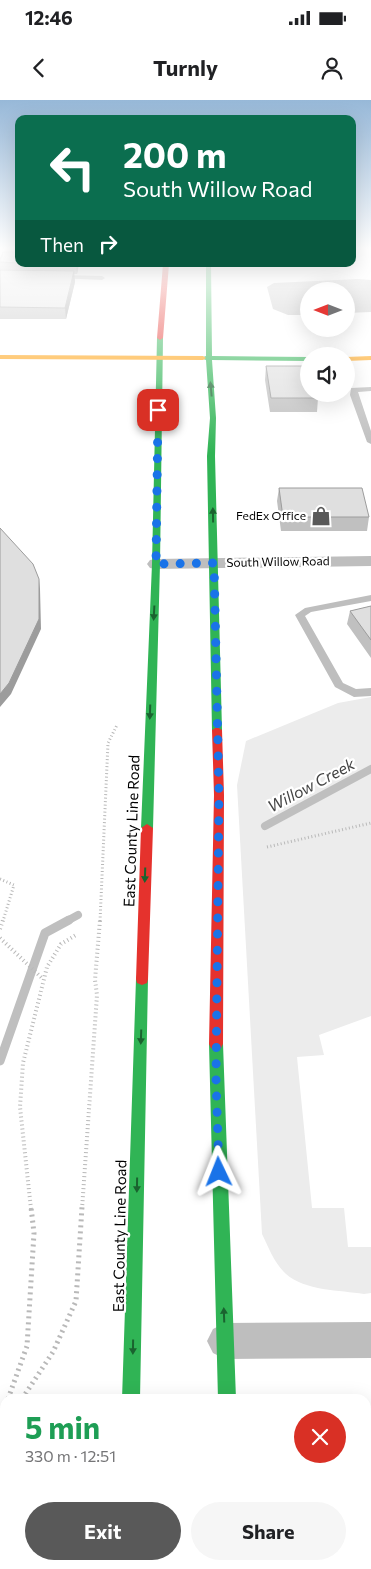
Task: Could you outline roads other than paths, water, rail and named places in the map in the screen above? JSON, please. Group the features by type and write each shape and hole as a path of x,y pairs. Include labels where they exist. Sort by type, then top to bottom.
{"main road":[{"name":"East County Line Road","path":"131,1394 151,664 156,564 159,358 162,316"},
{"path":"209,316 213,418 210,456 219,795 216,1078 226,1394"},
{"path":"0,357 300,359"},
{"path":"355,359 371,358"}],"street":[{"name":"South Willow Road","path":"156,564 371,561"},
{"path":"225,1341 371,1340"}],"lane":[{"path":"371,388 354,390 354,395 371,442"},
{"path":"371,598 308,610 300,616 339,685 354,693 371,692"}],"waterway":[{"name":"Willow Creek","path":"265,826 371,769"},
{"name":"Willow Creek","path":"67,921 78,915"},
{"name":"Willow Creek","path":"0,1061 45,933 69,920"}],"place":[{"name":"FedEx Office","path":"321,516"}]}
